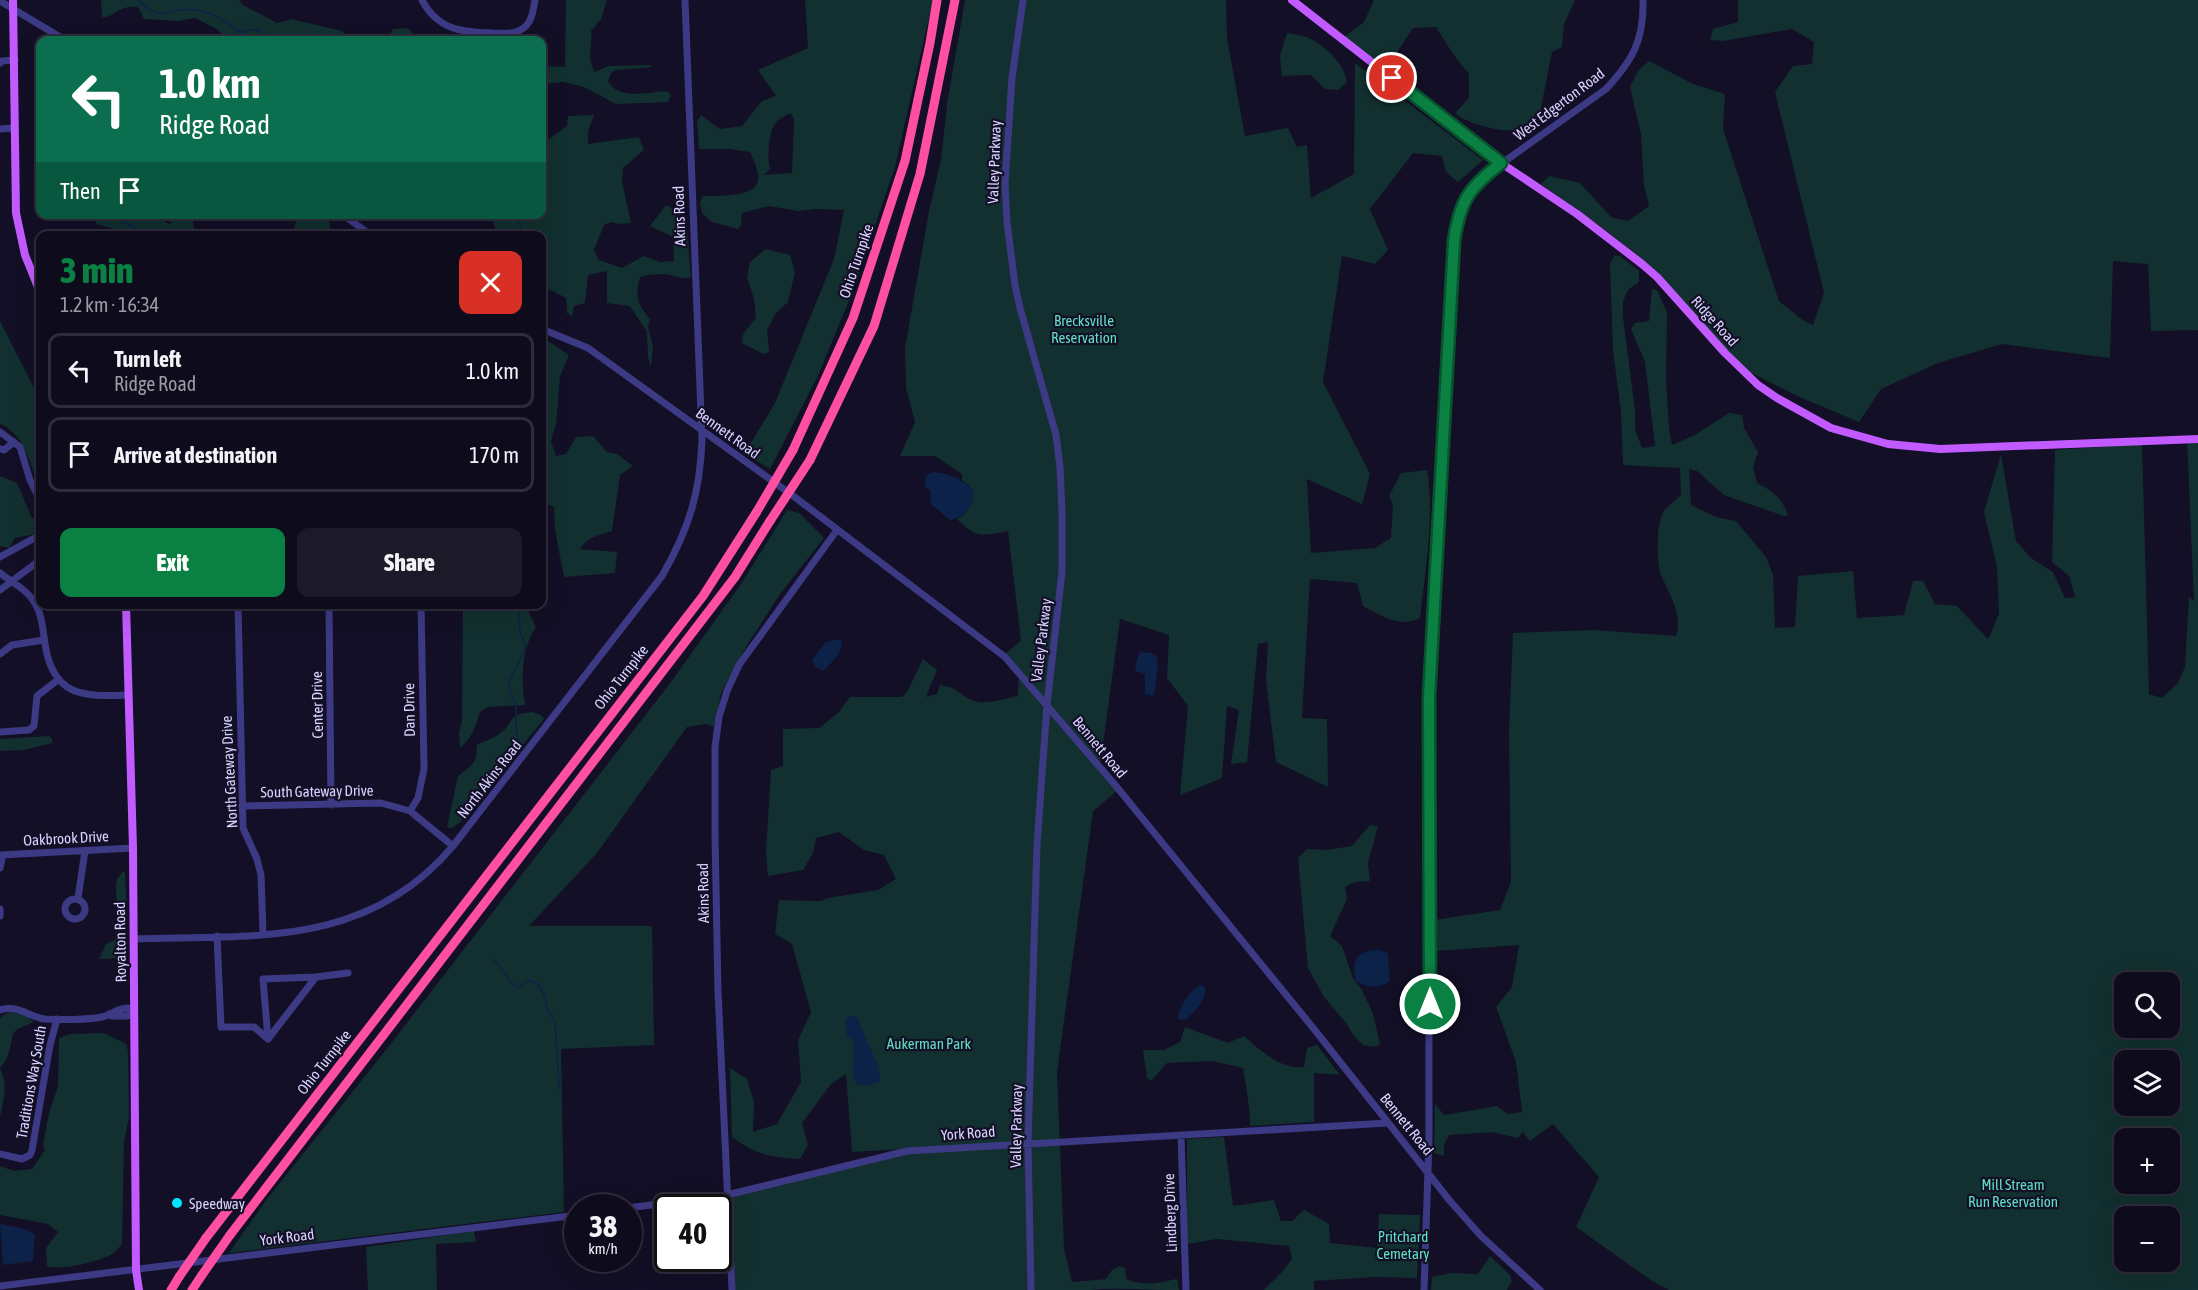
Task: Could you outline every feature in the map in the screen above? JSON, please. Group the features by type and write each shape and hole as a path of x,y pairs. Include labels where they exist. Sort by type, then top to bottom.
{"highway":[{"name":"Ohio Turnpike","path":"171,1290 206,1238 703,596 756,513 793,450 853,318 905,161 937,0"},
{"name":"Ohio Turnpike","path":"192,1290 230,1235 735,577 810,460 874,326 920,174 955,0"}],"main road":[{"name":"Ridge Road","path":"1292,0 1501,163 1577,214 1649,271 1758,385 1777,399 1831,428 1888,444 1940,448 2198,439"},
{"path":"14,5 15,191 19,234 36,282"},
{"name":"Royalton Road","path":"126,609 133,848 136,1270 139,1290"},
{"name":"Royalton Road","path":"134,1290 137,1280"}],"street":[{"path":"422,0 435,19 450,28 466,33 513,33 522,29 529,22 535,0"},
{"name":"Akins Road","path":"685,0 701,430"},
{"name":"Valley Parkway","path":"1023,0 1012,78 1005,183 1006,213 1015,285 1056,435 1060,467 1062,572 1047,705 1037,845 1028,1143 1031,1290"},
{"name":"West Edgerton Road","path":"1424,1290 1430,1117 1429,697 1457,218 1464,201 1480,179 1606,89 1623,71 1634,55 1640,38 1644,16 1643,0"},
{"path":"0,1 14,5 59,36"},
{"path":"0,63 15,60"},
{"path":"0,129 14,128"},
{"path":"349,219 365,231"},
{"name":"Bennett Road","path":"546,331 588,348 792,495 1005,657 1314,1029 1481,1236 1540,1290"},
{"name":"North Akins Road","path":"134,939 297,932 351,918 384,902 427,873 453,846 662,576 683,535 697,496 702,447 701,430"},
{"path":"0,432 20,447 36,492"},
{"path":"0,449 4,450 14,442"},
{"name":"Akins Road","path":"727,1194 718,991 715,834 715,747 719,717 727,691 739,665 837,530"},
{"path":"0,557 36,537"},
{"path":"0,590 36,563"},
{"path":"0,573 26,591 36,605"},
{"path":"38,609 49,662 59,680 72,690 87,695 127,694"},
{"name":"North Gateway Drive","path":"238,609 243,828 257,859 261,875 263,934"},
{"name":"Center Drive","path":"329,609 331,805"},
{"name":"Dan Drive","path":"410,811 422,785 424,769 421,609"},
{"path":"0,654 12,645 44,640"},
{"path":"0,732 29,730 34,726 37,696 59,680"},
{"name":"South Gateway Drive","path":"242,806 381,803 410,811 453,846"},
{"name":"Oakbrook Drive","path":"1,855 133,848"},
{"path":"78,898 85,851"},
{"path":"0,867 1,855"},
{"path":"0,909 0,916"},
{"path":"218,936 221,1027 254,1027 268,1039"},
{"path":"268,1039 263,980 348,973"},
{"path":"268,1039 316,977"},
{"path":"0,1010 14,1008 40,1018 57,1019 102,1017 109,1014 128,1016 133,1012"},
{"name":"Traditions Way South","path":"0,1154 22,1159 30,1155 50,1045 57,1019"},
{"name":"York Road","path":"731,1194 907,1151 1388,1123"},
{"name":"Lindberg Drive","path":"1181,1136 1186,1290"},
{"name":"York Road","path":"0,1286 564,1217"},
{"name":"Akins Road","path":"731,1272 732,1290"}],"green space":[{"path":"101,0 239,0 243,5 277,23 291,19 342,31 346,36 224,36 215,28 195,18 177,21 144,19 138,7 125,8 110,16 102,17"},
{"path":"566,0 607,0 601,19 591,31 590,57 595,72 608,66 649,65 653,67 616,70 611,73 608,81 619,91 627,93 667,91 671,95 668,102 616,104 584,87 563,82 546,84 546,66 565,67"},
{"path":"805,0 933,0 895,167 851,296 817,378 770,469 745,453 775,403 834,259 844,210 798,211 769,206 742,213 741,225 738,229 712,222 702,213 700,203 703,196 732,195 748,191 757,184 758,172 750,152 699,149 697,122 701,115 720,129 742,126 762,101 776,96 758,70 808,48","holes":["790,113 794,119 792,173 764,175 770,169 769,144 774,125"]},
{"name":"Brecksville Reservation","path":"965,0 1226,0 1227,38 1245,136 1288,128 1297,147 1307,145 1311,198 1354,174 1355,63 1483,160 1458,182 1446,172 1442,156 1413,153 1370,209 1388,250 1375,264 1342,256 1323,382 1370,474 1362,504 1307,479 1311,553 1375,548 1391,538 1393,505 1389,496 1401,473 1427,470 1430,524 1420,618 1405,622 1391,620 1363,606 1357,583 1310,579 1302,718 1327,719 1328,787 1276,762 1266,680 1268,642 1258,644 1247,762 1231,764 1239,710 1227,706 1222,778 1180,795 1188,706 1167,678 1169,635 1120,619 1100,767 1118,790 1093,811 1057,1072 1064,1248 1072,1282 1106,1279 1112,1270 1119,1266 1125,1268 1126,1279 1140,1283 1152,1284 1177,1279 1179,1290 730,1290 732,1195 902,1149 852,1152 846,1074 831,1084 802,1123 808,1145 800,1159 764,1154 732,1137 730,1068 747,1079 754,1102 753,1132 777,1124 801,1082 798,1040 811,1012 792,944 775,934 779,900 821,901 878,890 896,879 884,855 864,850 839,832 816,838 813,853 803,870 768,876 766,852 771,770 783,766 783,729 819,728 838,713 850,697 902,697 907,692 923,659 937,670 926,697 937,694 940,685 952,688 979,702 1018,696 1019,670 1006,653 1021,641 1008,531 986,535 970,530 957,519 965,514 970,486 962,480 962,474 935,456 900,456 915,422 906,388 905,348 929,211 941,160 947,104"},
{"path":"1374,0 1575,0 1564,24 1562,47 1552,52 1538,123 1512,131 1476,124 1455,113 1469,98 1469,74 1436,27 1413,28 1392,60 1388,72 1344,37 1364,22"},
{"path":"1738,0 2198,0 2198,330 2151,331 2148,264 2113,261 2110,358 2002,344 1938,363 1881,389 1859,422 1797,396 1748,371 1707,329 1660,274 1608,232 1541,184 1549,176 1580,183 1611,217 1628,221 1649,206 1644,185 1641,134 1630,87 1638,71 1649,61 1693,84 1725,94 1723,129 1779,301 1801,319 1813,325 1824,293 1775,92 1793,66 1812,64 1814,42 1792,29 1723,41 1710,40 1713,29 1738,22"},
{"path":"406,28 414,36 390,36 393,29"},
{"path":"1287,33 1306,37 1326,49 1338,61 1347,82 1338,90 1325,89 1311,75 1282,76 1280,56"},
{"path":"594,115 588,131 588,144 639,137 644,150 623,168 622,181 631,223 611,222 604,225 594,250 599,260 622,268 644,256 660,262 674,261 673,237 650,226 666,205 686,216 691,277 659,274 640,277 638,300 650,319 648,327 653,346 651,367 648,357 647,332 630,306 607,303 607,271 588,275 585,303 574,306 572,317 567,313 566,298 549,289 546,302 546,231 496,231 492,219 546,219 546,137 549,139 567,126 568,116"},
{"path":"95,219 161,219 171,225 172,219 193,219 194,231 114,231 111,228 96,224"},
{"path":"296,219 329,219 330,231 294,231"},
{"path":"766,249 790,255 795,272 788,302 776,313 767,330 769,352 763,354 742,343 743,334 756,318 754,298 747,278 750,262"},
{"name":"Mill Stream Run Reservation","path":"1614,256 1620,256 1639,271 1639,282 1628,290 1623,301 1623,317 1635,410 1635,429 1642,448 1655,446 1645,362 1631,329 1635,323 1649,321 1652,289 1657,290 1667,312 1666,380 1672,445 1695,435 1729,413 1742,415 1744,428 1758,452 1753,467 1757,483 1776,496 1786,509 1788,515 1784,516 1724,495 1697,471 1689,469 1691,505 1716,517 1736,521 1766,557 1773,575 1775,628 1795,627 1798,576 1853,571 1857,618 1904,615 1913,581 1923,581 1935,604 1957,606 1988,639 1999,614 1997,567 1984,512 2001,454 2016,541 2031,558 2053,572 2065,598 2075,597 2069,576 2052,562 2055,450 2142,444 2149,694 2162,698 2178,683 2185,667 2189,597 2194,601 2187,439 2198,439 2198,1290 1669,1290 1652,1281 1576,1227 1599,1177 1553,1124 1530,1141 1523,1132 1518,1138 1492,1132 1449,1135 1444,1145 1444,1156 1434,1153 1435,1104 1444,1115 1497,1106 1507,1114 1522,1112 1516,1062 1496,1007 1512,987 1519,945 1436,951 1434,920 1500,910 1511,882 1509,731 1513,633 1594,630 1676,636 1678,628 1674,604 1659,569 1658,542 1661,516 1681,495 1680,468 1623,465 1621,411 1613,351 1610,264"},
{"path":"0,321 36,392 36,480 22,443 16,435 0,424"},
{"path":"546,340 569,355 560,376 556,424 551,441 556,456 566,454 576,437 593,436 607,452 617,454 633,466 620,475 612,531 590,539 580,549 617,552 615,573 564,577 555,530 554,507 546,503"},
{"path":"0,476 17,483 32,518 36,519 36,534 15,538 9,548 0,546"},
{"path":"787,510 799,513 824,538 780,594 746,647 721,693 714,727 706,724 687,727 597,853 529,926 652,926 654,1045 561,1049 564,1212 229,1253 267,1199 389,1046 671,682 741,584"},
{"path":"463,609 527,609 536,627 527,645 523,664 525,705 487,707 480,712 470,736 460,748 459,733 462,719"},
{"path":"532,712 541,715 544,719 460,822 452,828 447,827 458,776 471,766 476,758 477,745 499,734 514,717"},
{"path":"49,736 52,743 24,750 0,751 0,739"},
{"path":"1370,825 1378,826 1368,863 1370,881 1355,882 1345,887 1347,899 1330,936 1342,946 1353,978 1362,990 1373,1014 1380,1044 1374,1047 1363,1045 1354,1036 1324,997 1308,968 1298,858 1307,849 1326,850 1352,846"},
{"path":"123,871 125,872 127,917 124,920 127,948 123,958 99,959 106,944 115,940 116,887 117,879"},
{"path":"10,1012 26,1016 34,1022 15,1031 5,1062 0,1068 0,1019"},
{"path":"1185,1027 1228,1043 1244,1036 1271,1058 1295,1067 1304,1067 1307,1048 1317,1045 1340,1075 1314,1073 1314,1122 1250,1126 1243,1068 1213,1061 1167,1063 1151,1081 1147,1078 1143,1050 1164,1050 1180,1042"},
{"path":"104,1033 126,1044 128,1051 129,1117 124,1141 122,1244 112,1254 89,1263 70,1267 47,1266 46,1248 58,1232 48,1224 0,1215 0,1166 14,1171 32,1169 45,1150 43,1144 50,1109 58,1087 59,1038 71,1034"},
{"path":"0,1068 5,1086 0,1117"},
{"name":"Pritchard Cemetary","path":"1224,1137 1233,1206 1274,1200 1281,1221 1292,1221 1304,1210 1329,1224 1330,1243 1377,1248 1379,1214 1420,1215 1417,1278 1374,1277 1314,1281 1314,1290 1264,1290 1292,1259 1289,1246 1217,1239 1187,1244 1187,1139"},
{"path":"474,1231 476,1242 436,1244 437,1290 368,1290 366,1247"},
{"path":"1490,1256 1510,1275 1512,1281 1507,1290 1431,1290 1432,1277 1451,1273 1478,1274"}],"water":[{"path":"933,472 956,478 974,491 972,502 964,514 950,520 931,504 930,491 925,486 925,481 927,475"},
{"path":"842,640 836,657 823,671 815,667 812,660 826,642"},
{"path":"1140,652 1157,656 1158,666 1152,696 1145,694 1145,674 1136,671 1135,666"},
{"path":"1378,950 1388,953 1390,981 1373,987 1356,981 1354,968 1357,958 1365,952"},
{"path":"1201,985 1205,987 1205,992 1200,1005 1185,1020 1178,1019 1186,999 1193,990"},
{"path":"853,1016 859,1020 878,1066 880,1081 871,1084 856,1084 853,1074 854,1041 847,1036 845,1021 847,1017"},
{"path":"0,1224 25,1229 35,1234 33,1261 3,1265"}],"waterway":[{"path":"138,0 147,8 160,14 186,9 195,10 220,18 242,33 258,30 265,36"},
{"path":"518,219 520,231"},
{"path":"119,220 139,231"},
{"path":"518,609 520,633 525,643 525,650 509,681 510,692 516,704 516,729 519,744"},
{"path":"493,960 518,988 529,980 538,984 544,994 547,1008 555,1021 559,1088"}],"place":[{"name":"Speedway","path":"177,1203"}],"route":[{"path":"1392,78 1501,163 1480,179 1464,201 1457,218 1454,241 1429,697 1430,1004"}],"park label":[{"name":"Aukerman Park","path":"929,1043"}]}
